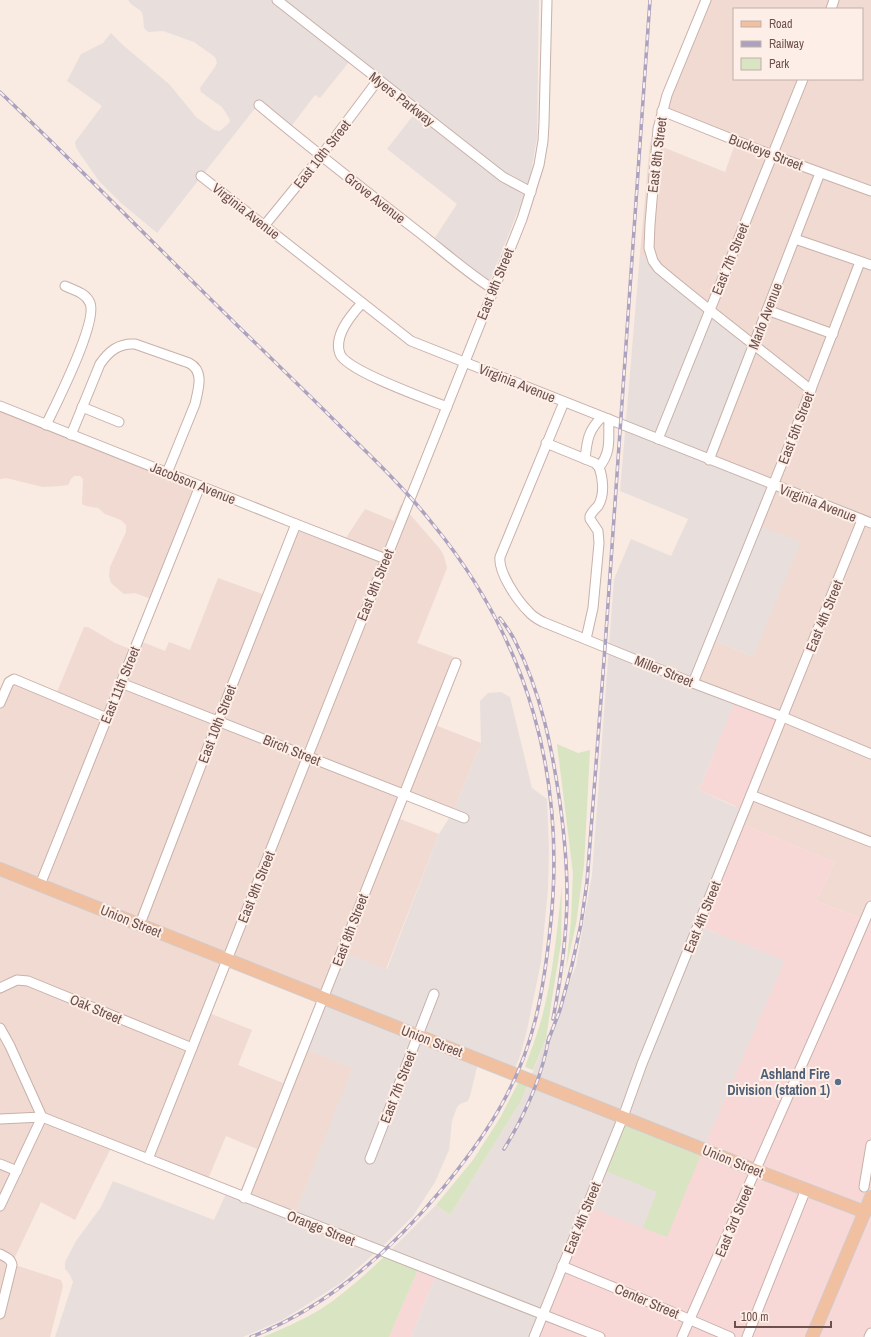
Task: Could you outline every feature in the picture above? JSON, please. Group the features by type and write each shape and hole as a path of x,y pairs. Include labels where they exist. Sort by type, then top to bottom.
{"main road":[{"name":"Union Street","path":"0,869 756,1170 868,1213"},
{"path":"812,1337 868,1213 868,1192"}],"street":[{"name":"Myers Parkway","path":"277,0 503,177 531,192"},
{"name":"East 9th Street","path":"148,1159 522,219 539,166 544,123 547,0"},
{"name":"East 8th Street","path":"706,0 667,95 662,111 658,129 649,248 653,261 658,268 710,311"},
{"name":"East 10th Street","path":"264,226 321,156 378,80"},
{"name":"East 7th Street","path":"658,439 803,80"},
{"name":"Grove Avenue","path":"259,105 321,156 438,246 478,280 493,289"},
{"name":"Buckeye Street","path":"662,111 772,155 871,191"},
{"name":"Marlo Avenue","path":"709,460 820,173"},
{"name":"Virginia Avenue","path":"201,176 411,341 440,354 464,362 709,460 867,521"},
{"path":"795,239 871,265"},
{"name":"East 5th Street","path":"693,683 811,390 860,262"},
{"path":"46,425 78,353 91,315 90,305 85,296 65,286"},
{"path":"362,303 350,316 343,328 339,348 340,355 343,359 367,374 447,407"},
{"path":"767,310 833,334"},
{"path":"710,311 811,390"},
{"path":"71,435 100,364 106,356 117,347 128,343 144,346 194,366 198,370 199,376 197,394 167,473"},
{"path":"564,402 546,443 585,459 599,467 603,487 599,503 590,516 598,531 599,543 593,608 586,639"},
{"name":"Jacobson Avenue","path":"0,406 296,524 386,558"},
{"path":"82,407 119,422"},
{"path":"585,459 590,434 594,425 605,418 607,454 599,467"},
{"name":"Miller Street","path":"546,443 500,557 500,567 514,593 532,616 543,622 693,683 783,717 871,754"},
{"name":"East 11th Street","path":"40,885 200,486"},
{"name":"East 4th Street","path":"534,1337 751,794 867,521"},
{"name":"East 10th Street","path":"140,924 296,524"},
{"name":"East 8th Street","path":"244,1198 456,663"},
{"path":"0,703 7,685 11,681 17,680 107,718"},
{"name":"Birch Street","path":"121,683 464,818"},
{"path":"751,794 871,842"},
{"name":"East 3rd Street","path":"682,1337 871,906"},
{"name":"Oak Street","path":"0,988 17,980 28,981 192,1048"},
{"name":"East 7th Street","path":"370,1159 434,994"},
{"path":"0,1028 42,1117"},
{"path":"0,1119 42,1117"},
{"path":"0,1206 42,1117"},
{"name":"Orange Street","path":"42,1117 244,1198 600,1337"},
{"path":"868,1192 871,1145"},
{"path":"0,1164 17,1171"},
{"path":"747,1337 806,1189"},
{"path":"0,1254 12,1262 0,1314"},
{"name":"Center Street","path":"562,1266 730,1337"},
{"path":"869,1337 871,1333"}],"shaded area":[{"path":"128,0 539,0 537,138 531,173 525,193 489,284 434,239 457,204 387,149 415,113 349,62 320,98 315,95 290,128 260,102 157,233 120,202 99,181 76,148 75,142 102,106 67,81 81,54 103,43 111,33 169,84 197,118 214,130 220,131 230,122 222,107 201,92 200,88 217,63 215,57 194,42 163,31 148,32 144,28 141,11"},
{"path":"704,0 871,0 871,895 861,918 816,901 835,862 742,824 691,683 709,638 753,657 755,524 709,462 754,342 640,254 650,142 725,172 735,144 664,116 707,6"},
{"path":"640,254 754,342 709,462 770,485 755,524 801,542 753,657 709,638 691,683 735,701 699,790 742,810 696,925 785,960 702,1152 658,1192 643,1228 585,1205 534,1337 411,1337 436,1275 385,1256 436,1205 450,1215 521,1101 576,966 592,875 614,579 631,539 671,556 688,519 620,491"},
{"path":"0,409 195,487 151,599 135,593 124,594 111,583 109,576 110,567 126,532 126,525 121,520 105,514 98,508 82,504 83,479 80,476 74,476 68,485 43,487 6,478 0,479"},
{"path":"401,504 440,549 444,556 447,568 417,643 462,660 435,725 481,743 454,810 410,792 400,819 439,834 386,969 329,996 231,957 209,1013 252,1030 238,1065 283,1083 298,1046 353,1068 295,1214 240,1192 257,1149 226,1136 208,1179 44,1115 11,1043 0,1023 0,706 11,681 55,697 84,627 88,627 115,643 135,651 140,641 165,651 169,642 190,650 218,578 265,595 294,522 344,541 365,509 394,521"},
{"path":"501,692 510,697 532,788 547,799 549,850 548,889 541,962 527,1030 520,1056 510,1080 477,1067 468,1101 457,1107 452,1121 449,1150 435,1182 413,1216 384,1245 342,1282 282,1320 243,1337 55,1337 73,1282 65,1269 65,1262 76,1241 101,1207 113,1181 214,1220 229,1187 295,1214 352,1068 307,1050 346,954 387,969 439,834 454,810 481,743 480,701 488,693"},
{"path":"735,701 784,721 742,824 835,862 816,901 861,918 871,895 871,1337 534,1337 585,1205 705,1144 784,960 696,925 742,809 699,790"},
{"path":"0,1036 6,1048 36,1112 0,1116"},
{"path":"43,1121 111,1148 75,1220 41,1202 14,1259 15,1265 61,1280 63,1286 50,1337 0,1337 0,1124"},
{"path":"419,1267 436,1275 411,1337 389,1337"}],"green space":[{"path":"557,744 578,753 590,750 584,865 576,924 566,969 571,921 573,873"},
{"path":"562,885 561,943 546,1039 533,1070 525,1067 538,1029 548,990 554,955"},
{"path":"519,1081 528,1084 521,1101 450,1215 436,1205 473,1160 500,1118"},
{"path":"626,1121 702,1152 667,1237 643,1228 657,1192 606,1171"},
{"path":"385,1256 419,1267 389,1337 263,1337 300,1321 321,1309 354,1284"}],"railway":[{"path":"548,1041 560,1010 572,965 581,924 587,882 605,647 650,0"},
{"path":"0,92 379,464 432,523 466,568 494,615 516,664 534,714 546,766 552,819 554,874 550,930 544,976 535,1020 522,1062 513,1083 482,1137 467,1158 423,1212 401,1234 379,1255 332,1294 279,1325 251,1337"},
{"path":"500,618 511,633 525,662 539,701 549,741 560,803 566,859 567,909 559,988 553,1019"},
{"path":"504,1149 519,1123 532,1095 542,1067 549,1037"}],"place":[{"name":"Ashland Fire Division (station 1)","path":"838,1082"}]}
